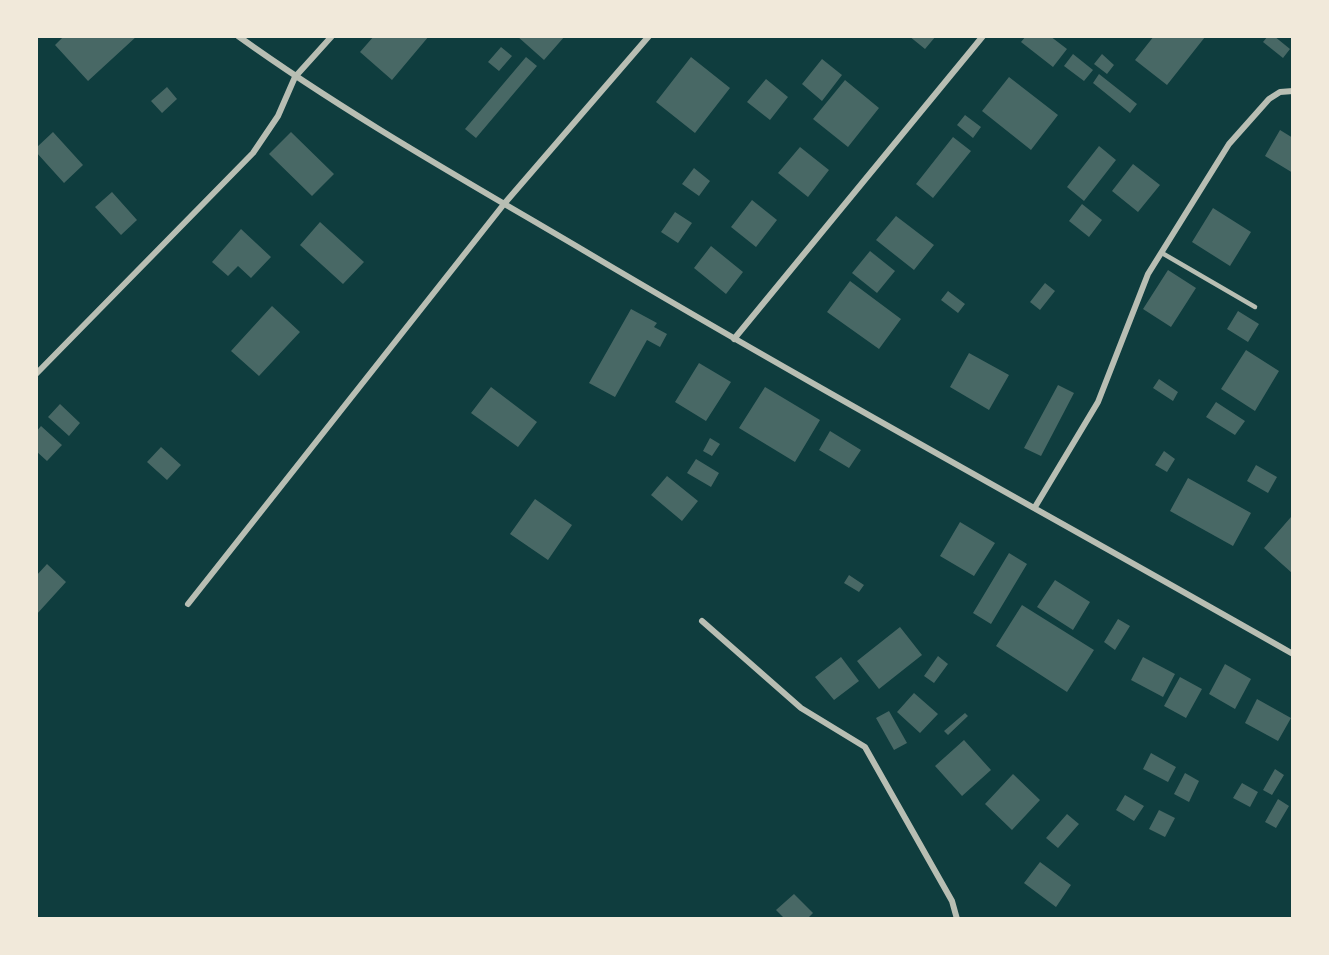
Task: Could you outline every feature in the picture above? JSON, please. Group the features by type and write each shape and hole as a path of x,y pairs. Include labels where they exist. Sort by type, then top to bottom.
{"street":[{"path":"238,36 296,77 504,204 734,339 1293,654"},
{"path":"36,374 253,153 278,116 296,77 332,36"},
{"path":"188,604 504,204 649,36"},
{"path":"734,339 983,36"},
{"path":"1035,507 1098,402 1148,274 1229,144 1269,99 1280,92 1293,91"},
{"path":"702,621 801,708 865,747 952,901 957,919"}],"lane":[{"path":"1162,253 1255,307"}],"building":[{"path":"64,36 137,36 88,81 55,45"},
{"path":"374,36 429,36 392,80 360,52"},
{"path":"517,36 565,36 544,60"},
{"path":"909,36 936,36 925,49"},
{"path":"1026,36 1050,36 1067,49 1053,67 1021,42"},
{"path":"1154,36 1205,37 1167,85 1135,60"},
{"path":"1268,36 1274,36 1290,49 1283,58 1263,42"},
{"path":"501,47 512,56 499,71 488,62"},
{"path":"1073,54 1093,70 1084,81 1064,66"},
{"path":"1102,54 1114,65 1107,74 1094,64"},
{"path":"526,57 537,66 476,138 465,129"},
{"path":"691,57 730,88 695,133 656,102"},
{"path":"822,59 842,75 822,101 802,84"},
{"path":"1099,74 1137,104 1130,113 1093,83"},
{"path":"1009,77 1058,115 1031,150 982,111"},
{"path":"766,79 788,97 770,120 747,102"},
{"path":"845,80 879,108 848,147 813,119"},
{"path":"167,87 177,99 162,113 151,101"},
{"path":"965,115 981,127 973,138 957,125"},
{"path":"1280,130 1293,138 1293,173 1265,156"},
{"path":"53,132 83,165 64,183 36,152 36,148"},
{"path":"291,132 334,174 312,196 269,154"},
{"path":"953,137 971,151 933,198 916,184"},
{"path":"1099,146 1116,160 1084,201 1067,187"},
{"path":"800,147 829,170 808,197 778,173"},
{"path":"1133,164 1160,185 1138,212 1112,191"},
{"path":"694,168 710,181 699,196 682,184"},
{"path":"112,192 137,220 121,235 95,207"},
{"path":"752,200 777,220 756,247 731,227"},
{"path":"1082,204 1102,220 1089,237 1069,221"},
{"path":"1213,208 1251,232 1230,266 1192,242"},
{"path":"675,212 692,223 678,243 661,232"},
{"path":"896,216 934,245 914,270 876,240"},
{"path":"320,222 364,262 343,284 300,245"},
{"path":"241,229 271,257 251,278 238,266 228,276 212,262"},
{"path":"711,246 743,272 726,294 694,268"},
{"path":"870,251 895,271 877,293 852,273"},
{"path":"1168,270 1196,288 1171,327 1143,309"},
{"path":"850,281 901,319 879,349 827,312"},
{"path":"1045,283 1055,291 1040,310 1030,302"},
{"path":"948,291 965,304 958,313 941,300"},
{"path":"272,306 300,332 259,376 231,351"},
{"path":"631,309 657,323 654,327 667,334 660,347 647,340 615,397 589,383"},
{"path":"1238,311 1259,324 1248,342 1227,329"},
{"path":"1246,350 1279,371 1255,411 1221,389"},
{"path":"969,353 1009,375 989,410 950,387"},
{"path":"699,363 731,382 706,421 675,402"},
{"path":"1159,379 1178,392 1173,401 1153,388"},
{"path":"1058,385 1074,393 1041,456 1024,448"},
{"path":"491,387 537,422 518,447 471,413"},
{"path":"765,387 820,420 795,462 739,428"},
{"path":"1216,402 1245,421 1235,435 1206,417"},
{"path":"60,404 80,423 69,436 48,417"},
{"path":"41,426 62,445 47,461 36,451 36,432"},
{"path":"830,431 861,450 849,468 819,450"},
{"path":"710,438 720,444 712,456 703,451"},
{"path":"161,447 181,465 167,480 147,462"},
{"path":"1164,451 1175,459 1167,472 1155,465"},
{"path":"696,459 719,473 711,487 687,473"},
{"path":"1256,465 1277,477 1268,493 1247,481"},
{"path":"667,476 698,501 682,521 651,495"},
{"path":"1188,478 1251,513 1233,546 1170,511"},
{"path":"535,499 572,525 548,560 510,534"},
{"path":"1291,517 1293,518 1292,573 1264,548"},
{"path":"960,522 995,543 974,576 940,556"},
{"path":"1009,553 1027,564 991,624 973,613"},
{"path":"47,564 66,582 36,615 36,576"},
{"path":"849,575 864,585 859,592 844,583"},
{"path":"1055,580 1090,602 1073,630 1037,607"},
{"path":"1022,605 1094,650 1067,692 996,646"},
{"path":"1118,619 1130,626 1115,650 1104,642"},
{"path":"900,627 922,655 879,689 857,661"},
{"path":"938,656 948,664 934,683 924,676"},
{"path":"841,657 859,681 834,700 815,677"},
{"path":"1143,657 1175,674 1163,697 1131,680"},
{"path":"1225,664 1251,679 1235,709 1209,694"},
{"path":"1180,677 1202,689 1186,718 1164,706"},
{"path":"914,693 938,714 920,733 897,712"},
{"path":"1257,699 1291,718 1278,741 1245,723"},
{"path":"889,711 907,743 894,750 876,718"},
{"path":"965,713 968,716 948,735 944,731"},
{"path":"964,740 991,770 962,796 935,766"},
{"path":"1151,753 1176,767 1168,782 1143,769"},
{"path":"1275,769 1284,775 1272,795 1263,790"},
{"path":"1185,773 1199,781 1189,802 1174,794"},
{"path":"1013,774 1040,800 1012,830 985,804"},
{"path":"1242,783 1258,792 1250,807 1233,798"},
{"path":"1125,795 1144,806 1134,821 1116,810"},
{"path":"1278,799 1289,806 1276,828 1265,822"},
{"path":"1159,810 1175,818 1165,837 1149,829"},
{"path":"1067,814 1079,824 1058,848 1046,838"},
{"path":"1040,862 1071,885 1056,907 1024,883"},
{"path":"794,894 813,913 807,919 785,919 776,910"}]}
